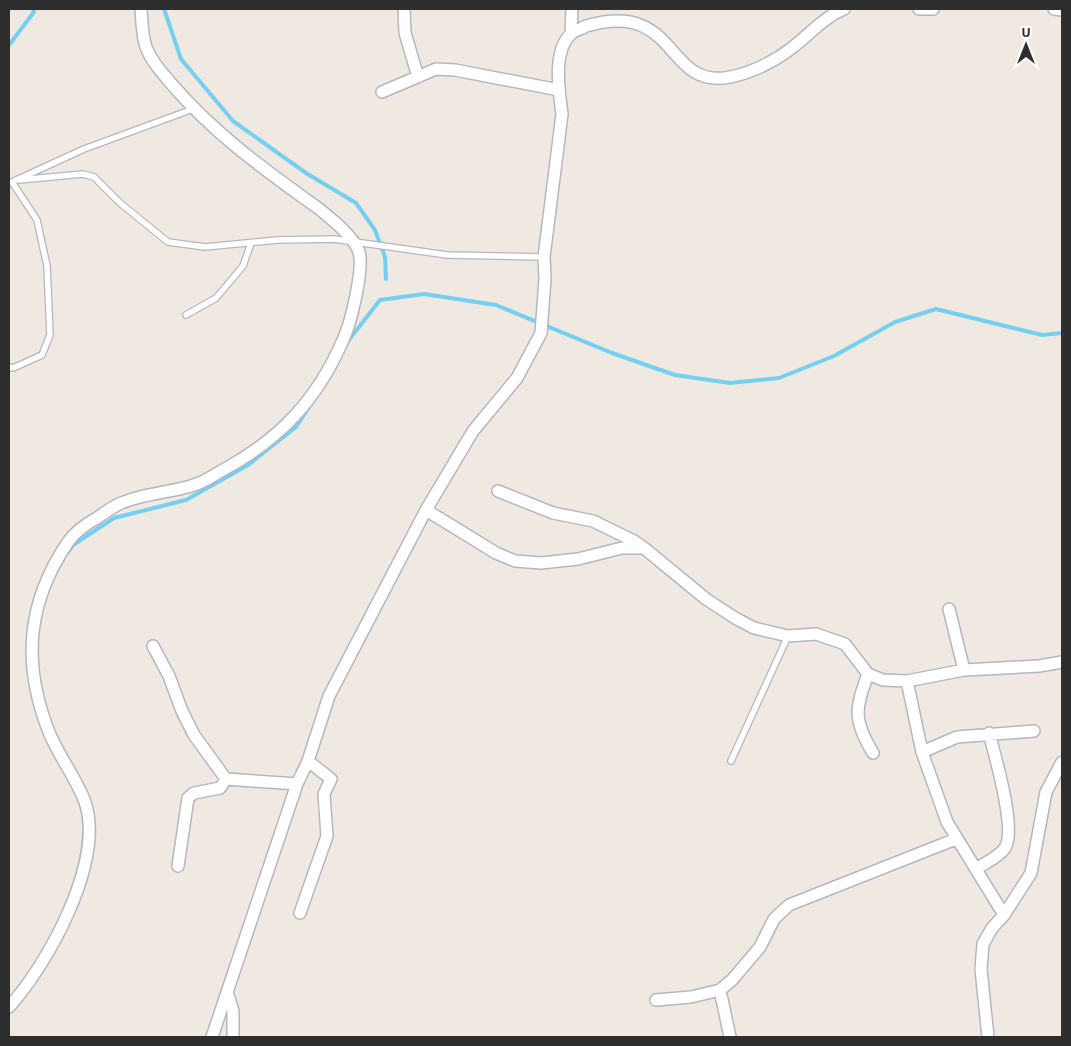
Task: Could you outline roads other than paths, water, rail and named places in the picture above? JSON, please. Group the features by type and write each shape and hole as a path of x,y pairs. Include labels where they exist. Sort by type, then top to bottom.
{"street":[{"path":"9,1007 29,984 60,933 80,879 90,838 85,802 47,727 36,689 30,643 38,601 45,578 71,538 86,524 121,502 196,484 241,460 276,436 309,402 331,369 347,332 357,296 359,252 352,242 328,215 244,155 193,109 158,68 146,46 141,9"},
{"path":"404,9 405,33 418,77"},
{"path":"212,1037 297,784 308,761 329,696 426,510 472,431 517,378 541,333 545,279 544,257 562,114 559,90 563,47 571,34 572,9"},
{"path":"571,34 603,17 627,13 641,16 652,20 669,36 690,68 705,75 722,78 767,64 791,48 831,14 844,9"},
{"path":"919,9 933,9"},
{"path":"1054,9 1062,10"},
{"path":"382,92 436,69 455,70 559,90"},
{"path":"498,491 553,513 593,521 634,540 706,598 735,618 754,628 788,636 816,634 845,644 868,674 883,680 907,681 964,670 1039,666 1062,662"},
{"path":"426,510 496,553 516,561 541,563 578,559 622,548 644,548"},
{"path":"949,609 964,670"},
{"path":"153,646 169,676 182,711 194,735 226,779 297,784"},
{"path":"868,674 856,713 861,733 873,753"},
{"path":"907,681 922,752 947,822 1004,916"},
{"path":"922,752 957,737 989,733 1034,731"},
{"path":"976,869 1003,850 1008,841 1009,822 989,733"},
{"path":"300,913 328,828 324,794 331,779 308,761"},
{"path":"988,1037 981,954 983,944 992,928 1004,916 1031,873 1046,792 1062,762"},
{"path":"178,866 188,798 194,793 220,788 226,779"},
{"path":"656,1000 691,997 720,990 732,980 760,948 774,918 789,905 956,839"},
{"path":"720,990 730,1037"},
{"path":"227,992 233,1011 234,1037"}],"lane":[{"path":"19,180 84,149 193,109"},
{"path":"9,367 13,368 42,355 50,336 48,266 37,220 10,182 19,180 83,174 94,177 120,203 168,242 205,247 309,238 447,255 544,257"},
{"path":"186,315 216,298 243,266 251,243"},
{"path":"731,761 788,636"}],"waterway":[{"path":"9,45 34,12 33,9"},
{"path":"164,9 181,59 233,121 306,173 356,203 375,230 385,257 386,279"},
{"path":"348,341 380,300 424,294 496,305 612,353 675,375 730,383 779,378 834,356 895,322 936,309 1042,335 1062,333"},
{"path":"68,552 73,545 114,518 186,500 248,465 296,427 309,407"}]}
